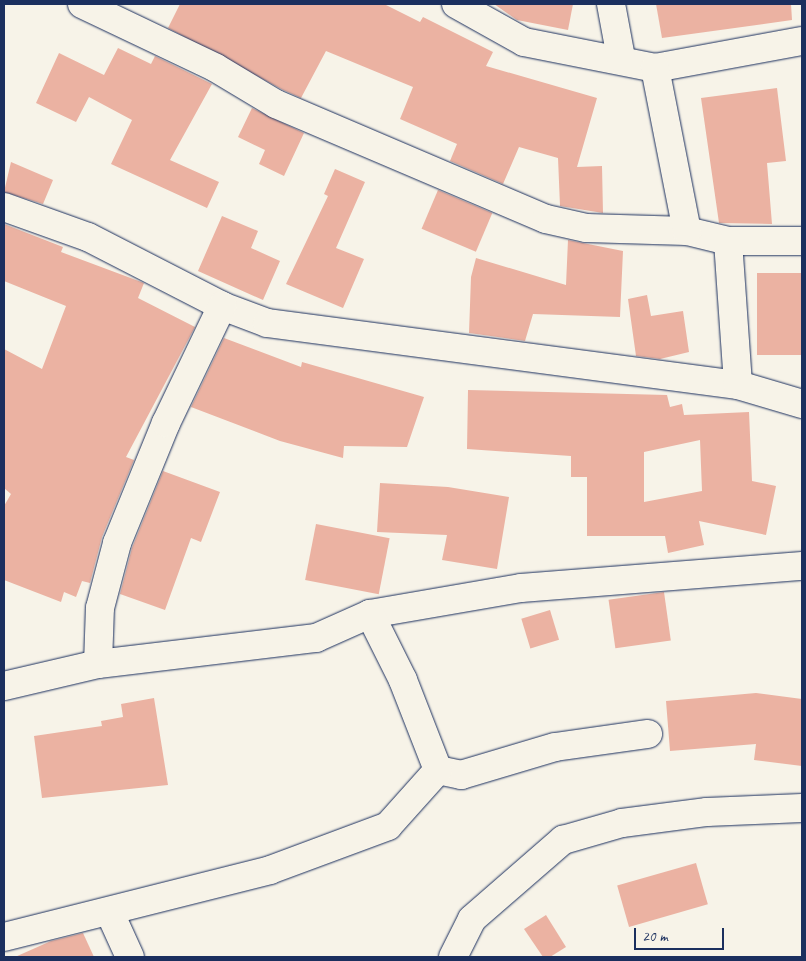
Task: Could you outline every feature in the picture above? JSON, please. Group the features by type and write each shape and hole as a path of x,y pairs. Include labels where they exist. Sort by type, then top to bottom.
{"street":[{"path":"82,4 216,68 276,104 546,220 586,228 686,231 728,241 802,241"},
{"path":"456,4 524,42 621,58 655,68 802,41"},
{"path":"611,4 621,58"},
{"path":"655,68 686,231"},
{"path":"4,207 88,237 222,306 277,324 738,385 802,404"},
{"path":"728,241 738,385"},
{"path":"98,664 100,608 117,544 166,423 222,306"},
{"path":"4,686 98,664 316,638 370,614 521,588 802,566"},
{"path":"370,614 402,680 438,770"},
{"path":"438,770 461,775 555,747 648,734"},
{"path":"4,937 110,913 270,870 388,826 438,770"},
{"path":"454,957 472,919 563,840 622,823 707,812 802,808"},
{"path":"110,913 130,957"}],"building":[{"path":"180,4 384,4 420,22 423,17 493,52 486,66 597,98 577,167 602,166 603,213 560,206 558,158 519,147 503,184 450,161 457,144 400,119 413,87 326,51 301,98 283,90 168,28"},
{"path":"494,4 573,4 568,30 517,20"},
{"path":"656,4 791,4 792,20 662,38"},
{"path":"118,48 151,64 155,56 212,84 170,160 219,182 207,208 111,164 132,120 89,97 76,122 36,103 59,53 104,75"},
{"path":"777,88 786,161 767,163 772,224 719,223 701,98"},
{"path":"252,108 304,133 284,176 259,164 265,150 238,137"},
{"path":"11,162 53,180 43,204 4,192"},
{"path":"335,169 365,182 336,248 364,259 343,308 286,284 328,196 324,194"},
{"path":"438,190 492,213 476,252 422,229"},
{"path":"222,216 258,231 251,248 280,261 263,300 198,271"},
{"path":"4,224 63,247 61,252 144,283 138,298 195,327 126,457 134,460 102,537 90,583 82,581 76,597 64,592 61,602 4,580 4,506 11,494 4,488 4,349 42,369 66,306 4,281"},
{"path":"568,240 623,251 620,317 533,314 525,341 469,333 471,277 476,258 566,285"},
{"path":"757,273 802,273 802,355 757,355"},
{"path":"647,295 651,316 683,311 689,352 660,359 636,356 628,299"},
{"path":"224,338 301,367 302,362 424,397 407,447 344,446 343,458 280,441 191,407"},
{"path":"468,390 667,395 670,407 682,404 684,415 749,412 752,481 776,486 766,535 699,521 704,545 668,553 665,536 587,536 587,477 571,477 571,456 467,449","holes":["700,440 702,491 644,502 644,452"]},
{"path":"163,471 220,492 201,542 191,538 165,610 120,594 132,548"},
{"path":"380,483 448,487 509,497 497,569 442,560 447,535 377,532"},
{"path":"316,524 390,538 379,594 305,580"},
{"path":"664,592 671,641 615,648 609,600"},
{"path":"550,610 559,640 530,648 521,619"},
{"path":"756,693 802,699 802,766 754,760 756,744 670,751 666,701"},
{"path":"154,698 168,785 42,798 34,736 102,726 101,721 123,717 121,704"},
{"path":"696,863 708,904 629,927 617,886"},
{"path":"546,915 566,947 550,957 543,957 524,929"},
{"path":"83,933 94,957 15,957 51,941"}]}
